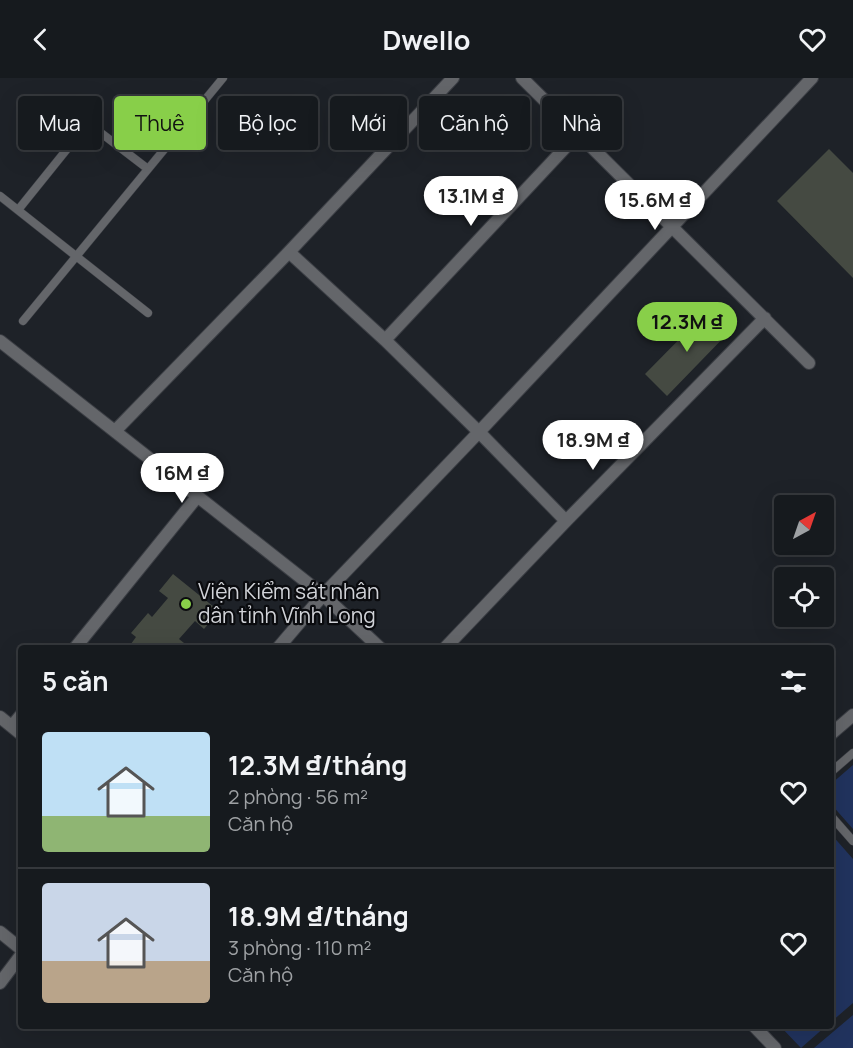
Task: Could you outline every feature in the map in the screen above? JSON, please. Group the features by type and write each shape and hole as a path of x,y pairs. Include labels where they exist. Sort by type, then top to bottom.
{"street":[{"path":"115,431 289,252 453,78"},
{"path":"522,78 542,98"},
{"path":"281,645 323,595 480,432 812,78"},
{"path":"385,340 563,150"},
{"path":"594,150 809,363"},
{"path":"289,252 480,432 566,521"},
{"path":"448,645 765,318"},
{"path":"0,341 323,595 377,645"},
{"path":"77,645 197,497"},
{"path":"834,731 853,715"},
{"path":"0,717 16,730"},
{"path":"0,932 18,947"},
{"path":"0,983 18,959"},
{"path":"757,1029 775,1048"}],"lane":[{"path":"23,321 223,78"},
{"path":"18,210 88,123 148,169"},
{"path":"0,196 148,312"},
{"path":"834,769 853,753"},
{"path":"834,819 853,841"}],"shaded area":[{"path":"853,765 853,829 834,807 834,781"},
{"path":"834,837 853,859 853,1003 834,1019"},
{"path":"853,1015 853,1048 814,1048"},
{"path":"783,1029 823,1029 801,1048"}],"building":[{"path":"829,149 853,173 853,278 777,201"},
{"path":"708,310 730,331 667,396 645,374"},
{"name":"Viện Kiểm sát nhân dân tỉnh Vĩnh Long","path":"173,574 219,611 204,629 195,621 179,639 184,643 182,645 130,645 136,637 131,633 148,613 152,617 168,598 159,591"}],"place":[{"name":"Viện Kiểm sát nhân dân tỉnh Vĩnh Long","path":"186,604"}]}
